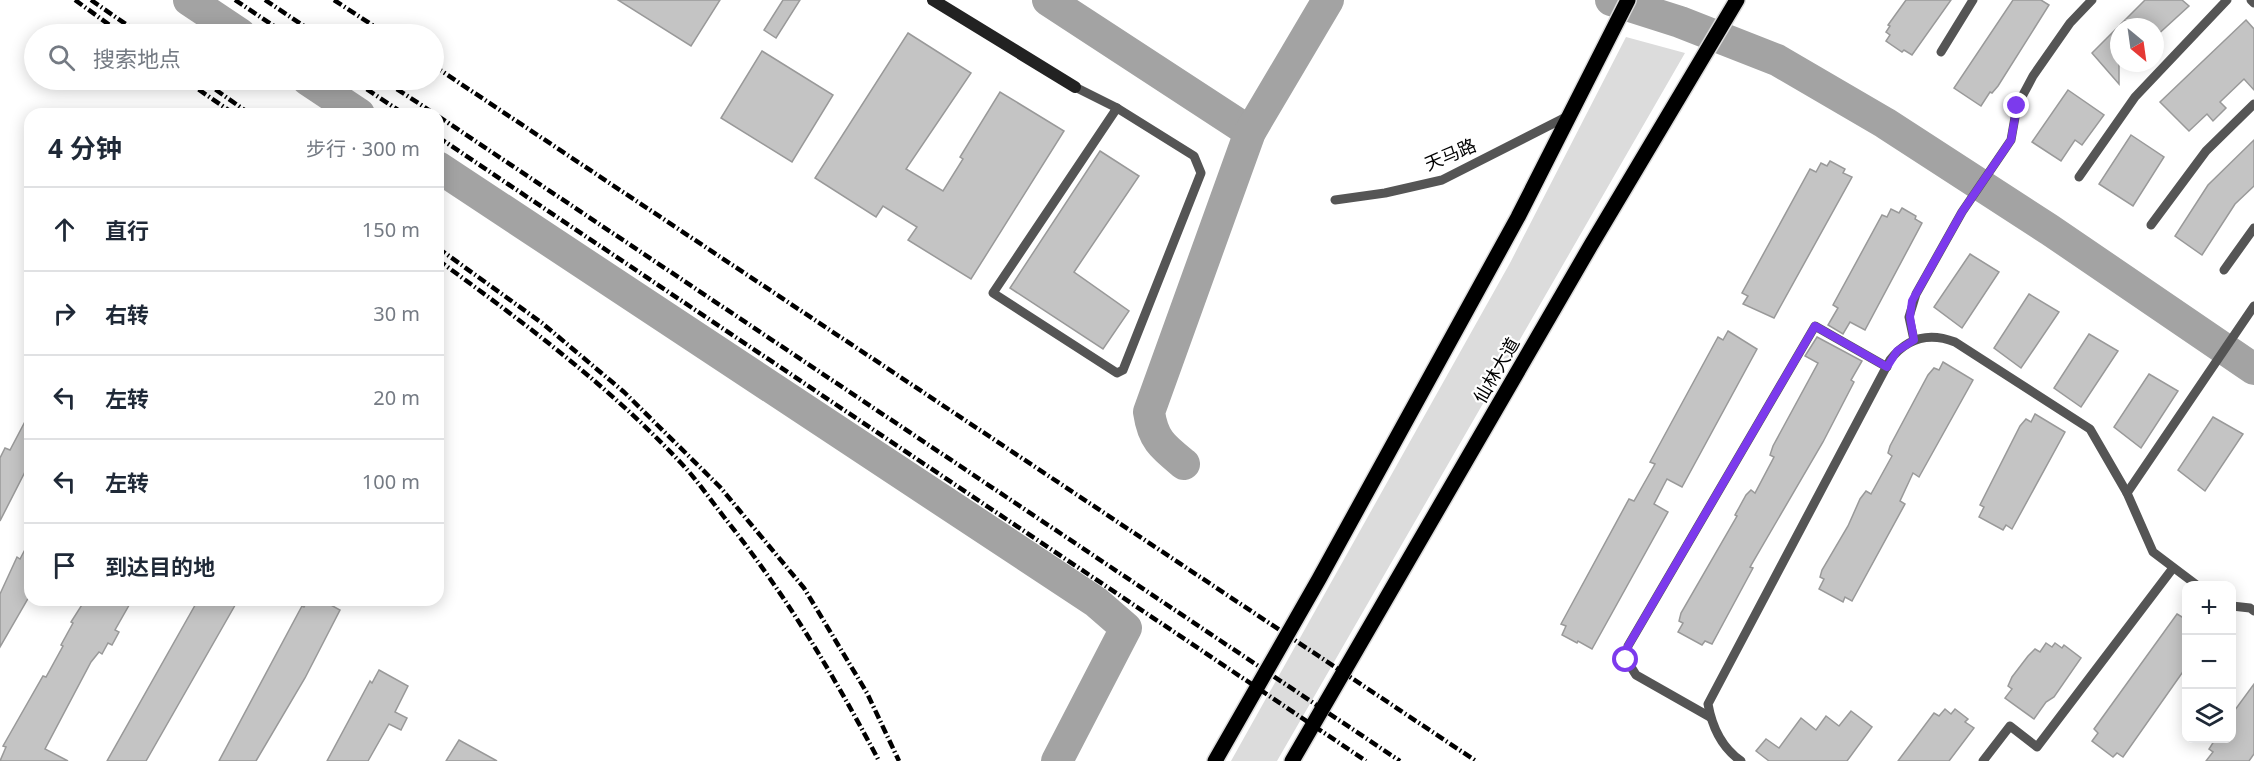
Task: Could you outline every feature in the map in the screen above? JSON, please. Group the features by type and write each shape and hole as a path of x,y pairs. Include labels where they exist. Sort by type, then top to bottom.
{"main road":[{"path":"1215,761 1420,397 1518,217 1628,0"},
{"name":"仙林大道","path":"1292,761 1733,5"}],"street":[{"path":"933,0 1075,87"}],"lane":[{"path":"1941,52 1973,0"},
{"path":"1914,340 1910,317 1912,301 1962,212 2011,140 2017,106 2033,76 2070,23 2092,0"},
{"path":"2079,177 2135,97 2227,0"},
{"path":"2251,0 2254,3"},
{"path":"1075,87 1117,108 1194,156 1201,173 1123,370 1117,374 993,293 1117,108"},
{"path":"2151,225 2206,151 2254,104"},
{"name":"天马路","path":"1335,200 1385,193 1442,180 1570,114"},
{"path":"2224,270 2254,228"},
{"path":"2127,493 2254,306"},
{"path":"1710,717 1636,675 1626,660 1628,646 1815,326 1887,367"},
{"path":"1741,761 1721,741 1710,717 1708,704 1887,367 1897,351 1914,340 1935,336 1955,342 2090,429 2127,493 2153,552 2192,581"},
{"path":"1983,761 2010,726 2037,747 2173,567"},
{"path":"2236,606 2250,608 2254,611"}],"shaded area":[{"path":"1626,37 1685,53 1277,761 1231,761 1510,263"}],"building":[{"path":"618,0 720,0 691,46"},
{"path":"783,0 800,0 776,38 764,30"},
{"path":"1906,0 1951,0 1912,55 1904,50 1902,52 1886,41 1890,35 1886,32 1890,26 1888,25"},
{"path":"2013,0 2041,0 2049,5 1998,86 1992,93 1990,92 1981,106 1954,88"},
{"path":"2145,0 2182,0 2189,6 2164,29 2164,18 2127,18"},
{"path":"2246,20 2254,29 2254,90 2244,79 2220,102 2226,108 2213,121 2207,114 2189,131 2160,102"},
{"path":"908,33 971,73 906,169 943,191 963,159 960,157 1000,92 1064,131 971,279 908,240 917,227 883,206 876,217 815,178"},
{"path":"2110,35 2110,72 2119,72 2119,84 2092,53"},
{"path":"762,51 833,95 792,162 721,118"},
{"path":"2068,90 2104,115 2082,145 2075,140 2061,161 2032,142"},
{"path":"2131,135 2164,157 2133,206 2099,184"},
{"path":"2254,140 2254,186 2235,204 2202,255 2175,236 2208,185"},
{"path":"1100,151 1139,176 1074,272 1129,311 1103,349 1010,288"},
{"path":"1830,161 1845,169 1843,173 1852,177 1774,318 1743,304 1748,296 1742,293 1810,169 1816,172 1821,163 1827,166"},
{"path":"1902,208 1916,216 1915,219 1922,223 1865,330 1850,322 1843,334 1828,325 1838,308 1833,305 1882,215 1887,217 1891,209 1899,213"},
{"path":"1970,254 1999,272 1962,328 1934,307"},
{"path":"2029,294 2059,312 2021,368 1994,348"},
{"path":"1728,331 1757,349 1682,487 1667,479 1654,504 1668,512 1592,649 1578,641 1577,643 1562,635 1566,626 1561,624 1629,499 1634,501 1655,464 1650,462 1718,337 1723,340"},
{"path":"2089,334 2118,351 2081,407 2054,388"},
{"path":"1817,337 1862,361 1851,380 1854,382 1823,442 1750,567 1753,568 1712,644 1705,641 1702,645 1678,632 1683,623 1679,621 1681,613 1737,516 1735,515 1746,495 1751,490 1755,493 1774,457 1770,455 1773,446 1818,363 1805,356"},
{"path":"1943,362 1973,380 1919,477 1913,473 1900,501 1905,504 1852,601 1845,597 1843,602 1819,589 1824,579 1820,577 1822,570 1848,526 1860,499 1866,491 1871,494 1892,456 1888,453 1890,446 1928,375 1934,368 1939,370"},
{"path":"2149,374 2178,391 2141,448 2114,427"},
{"path":"2035,414 2065,432 2012,529 2006,525 2003,530 1979,517 1984,507 1980,505 2020,426 2026,419 2031,422"},
{"path":"2213,417 2243,434 2205,491 2178,470"},
{"path":"24,423 24,474 0,521 0,458 5,448 10,450"},
{"path":"24,551 24,605 0,647 0,594 17,557 20,559"},
{"path":"81,606 129,606 115,630 119,632 112,645 108,643 102,654 99,652 91,662 45,749 68,761 0,761 6,747 3,746 63,646 61,645 73,623 71,622"},
{"path":"195,606 235,606 146,761 107,761"},
{"path":"302,606 333,606 340,610 305,678 256,761 219,761"},
{"path":"2177,614 2182,617 2182,673 2123,757 2117,753 2113,757 2092,741 2098,733 2094,729"},
{"path":"2046,643 2052,647 2055,643 2062,648 2064,645 2081,658 2054,697 2046,702 2034,719 2005,698 2012,689 2008,686 2012,677 2035,649 2040,652"},
{"path":"379,670 408,686 395,712 407,718 401,730 389,724 368,761 327,761 370,681 372,683"},
{"path":"2254,684 2254,754 2249,761 2206,761 2213,752 2209,749 2213,743 2236,743 2236,709"},
{"path":"1945,709 1951,714 1955,709 1968,719 1965,722 1974,728 1949,761 1898,761 1934,713 1939,716"},
{"path":"1851,711 1872,727 1847,761 1769,761 1756,751 1766,739 1779,748 1801,718 1816,730 1826,716 1839,726"},
{"path":"459,740 497,761 446,761"}],"waterway":[{"path":"189,0 225,24"},
{"path":"1048,0 1250,132"},
{"path":"1184,464 1160,442 1153,430 1149,412 1250,132 1328,0"},
{"path":"1611,0 1680,22 1777,60 1885,123 2050,230 2254,369"},
{"path":"323,90 350,108"},
{"path":"444,171 1096,602 1126,628 1057,761"}],"railway":[{"path":"75,0 108,24"},
{"path":"91,0 126,24"},
{"path":"235,0 271,24"},
{"path":"265,0 301,24"},
{"path":"334,0 371,24"},
{"path":"444,73 1476,761"},
{"path":"199,90 225,108"},
{"path":"216,90 242,108"},
{"path":"368,90 395,108"},
{"path":"398,90 426,108"},
{"path":"444,120 1400,761"},
{"path":"444,141 1366,761"},
{"path":"444,252 542,323 624,392 720,487 804,588 867,693 899,761"},
{"path":"444,264 595,381 687,469 747,546 788,605 826,665 879,761"}],"route":[{"path":"1626,660 1628,646 1815,326 1887,367 1897,351 1914,340 1910,329 1912,301 1962,212 2011,140 2017,106"}]}
